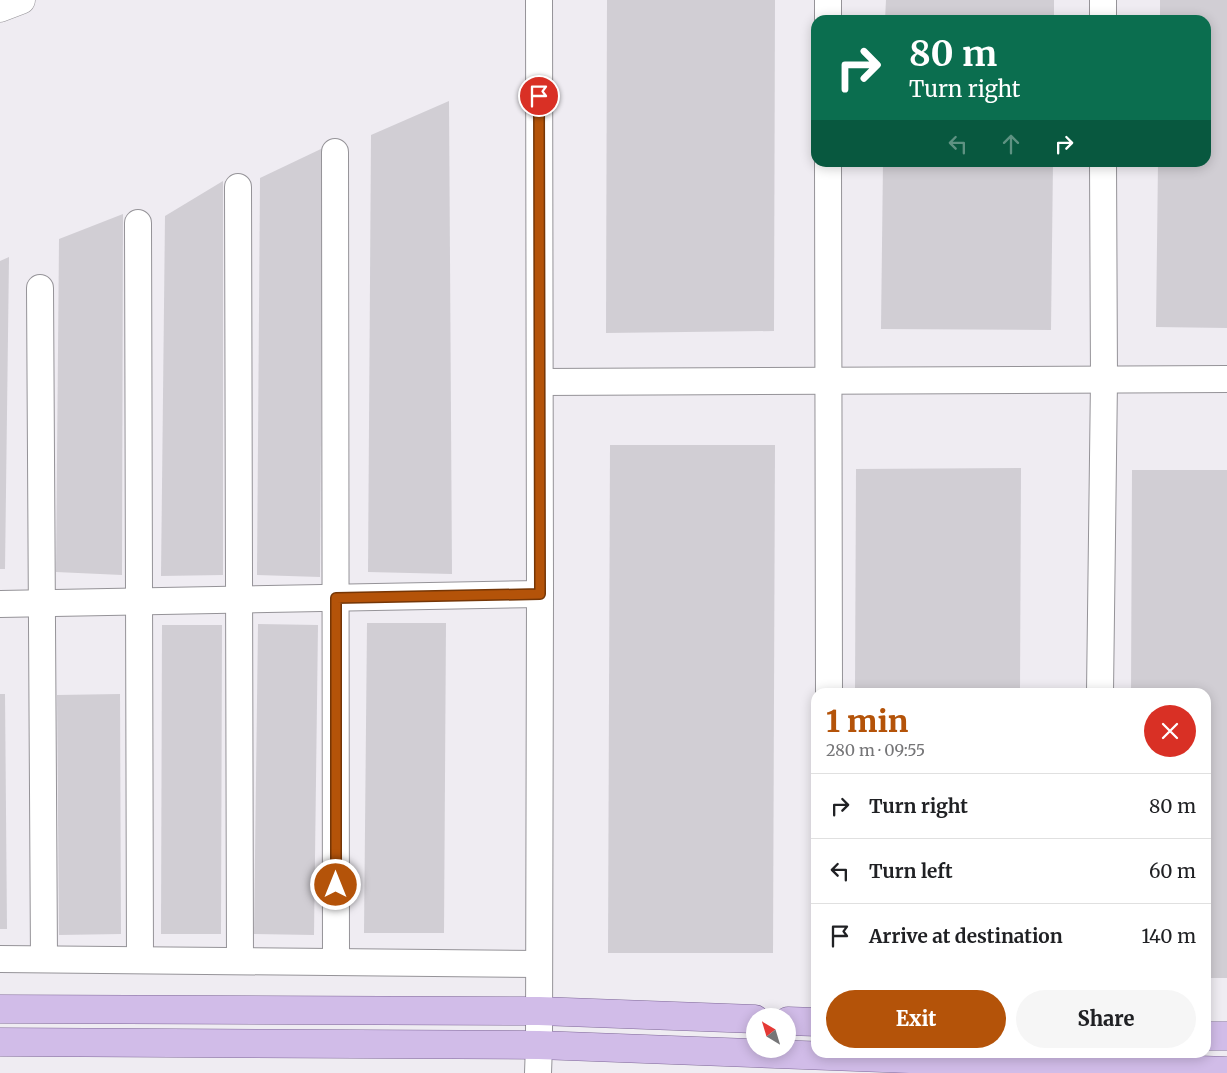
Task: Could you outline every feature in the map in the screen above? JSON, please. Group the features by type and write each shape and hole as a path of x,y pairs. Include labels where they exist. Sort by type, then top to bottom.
{"main road":[{"path":"0,1009 539,1011 746,1019"},
{"path":"796,1021 811,1022"},
{"path":"1211,1036 1227,1036"},
{"path":"0,1042 539,1045 811,1055"},
{"path":"883,1058 1227,1071"}],"street":[{"path":"0,8 21,0"},
{"path":"538,1073 540,594 539,0"},
{"path":"828,0 828,15"},
{"path":"1103,0 1103,15"},
{"path":"335,152 336,962"},
{"path":"828,167 829,688"},
{"path":"1100,688 1104,380 1103,167"},
{"path":"238,187 240,961"},
{"path":"138,223 140,960"},
{"path":"40,288 44,959"},
{"path":"540,382 1227,379"},
{"path":"0,604 540,594"},
{"path":"0,959 539,964"}],"building":[{"path":"607,0 775,0 774,331 606,333"},
{"path":"886,0 1054,0 1054,15 885,15"},
{"path":"1160,0 1227,0 1227,328 1156,327 1158,167 1211,167 1211,15 1160,15"},
{"path":"449,101 452,574 368,572 371,135"},
{"path":"323,148 320,577 257,575 260,178"},
{"path":"883,167 1053,167 1051,330 881,329"},
{"path":"223,181 223,575 161,576 165,216"},
{"path":"123,214 122,575 56,572 59,239"},
{"path":"9,257 5,569 0,569 0,261"},
{"path":"610,445 775,445 773,953 608,953"},
{"path":"1021,468 1020,688 855,688 856,469"},
{"path":"1132,470 1227,470 1227,978 1211,978 1211,688 1131,688"},
{"path":"367,623 446,623 444,933 364,933"},
{"path":"258,624 318,625 314,935 254,934"},
{"path":"162,625 222,625 221,934 161,934"},
{"path":"0,694 5,694 7,929 0,929"},
{"path":"120,694 121,934 59,935 57,695"}],"route":[{"path":"336,885 336,598 540,594 539,96"}]}
